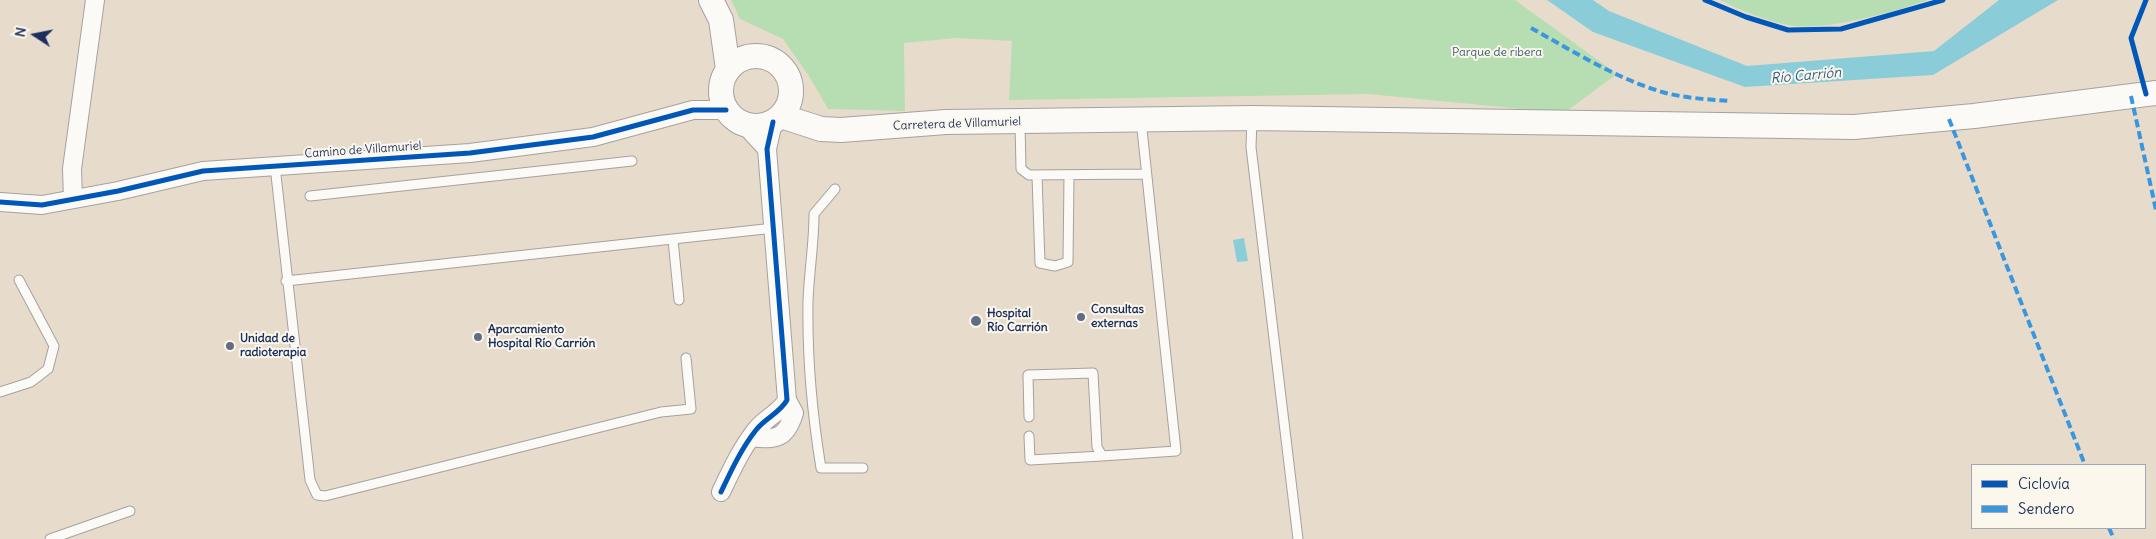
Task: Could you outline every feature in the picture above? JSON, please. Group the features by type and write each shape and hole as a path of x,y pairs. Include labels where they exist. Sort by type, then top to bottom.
{"main road":[{"path":"716,10 752,56"},
{"path":"716,10 728,69 721,89 726,110 734,119 745,125 755,127 782,112 790,80 782,66 768,58 752,56 743,58 728,69"},
{"name":"Carretera de Villamuriel","path":"782,112 821,129 841,130 946,122 1252,118 1854,127 1974,116 2156,93"}],"street":[{"path":"73,199 72,169 95,0"},
{"name":"Camino de Villamuriel","path":"0,202 42,205 118,191 203,170 479,152 593,137 693,110 726,110"},
{"path":"721,492 742,448 757,427 783,406 787,400 767,149 782,112"},
{"path":"745,125 767,149"}],"lane":[{"path":"1252,118 1251,147 1298,539"},
{"path":"1029,436 1030,460 1176,451 1140,120"},
{"path":"1020,121 1021,169 1029,175 1145,174"},
{"path":"310,196 632,161"},
{"path":"275,166 286,281 310,480 317,495 325,496 661,412 691,409 686,358"},
{"path":"1037,176 1040,263 1055,266 1068,262 1069,176"},
{"path":"836,189 814,214 814,243 808,300 811,402 821,468 864,468"},
{"path":"286,281 774,228"},
{"path":"673,240 679,300"},
{"path":"0,392 30,382 48,369 54,346 19,280"},
{"path":"1029,417 1028,375 1093,372 1097,447 1102,456"},
{"path":"50,539 130,511"}],"green space":[{"name":"Parque de ribera","path":"731,0 1515,0 1617,74 1564,113 1368,94 1009,100 1012,41 956,38 904,43 905,111 828,109 809,76 783,39 740,19"},
{"path":"1720,0 1928,0 1858,20 1820,26 1803,26 1788,25 1762,18"}],"water":[{"name":"Río Carrión","path":"1547,0 1593,0 1609,11 1747,66 1934,51 1999,0 2058,0 1933,75 1745,87 1593,32"},
{"path":"1244,238 1248,261 1237,262 1233,240"}],"marked path":[{"path":"1531,28 1624,78 1656,90 1692,98 1729,101"},
{"path":"2131,96 2156,210"},
{"path":"1949,119 2085,464"},
{"path":"2109,529 2114,539"}],"cycle path":[{"path":"1705,0 1746,17 1788,30 1841,29 1943,0"},
{"path":"2146,0 2131,38 2146,94"},
{"path":"0,202 42,205 118,191 203,171 470,153 593,137 693,110 726,110"},
{"path":"721,492 751,437 787,400 767,149 773,122"}],"place":[{"name":"Consultas externas","path":"1081,317"},
{"name":"Hospital Río Carrión","path":"976,321"},
{"name":"Aparcamiento Hospital Río Carrión","path":"478,337"},
{"name":"Unidad de radioterapia","path":"230,346"}]}
